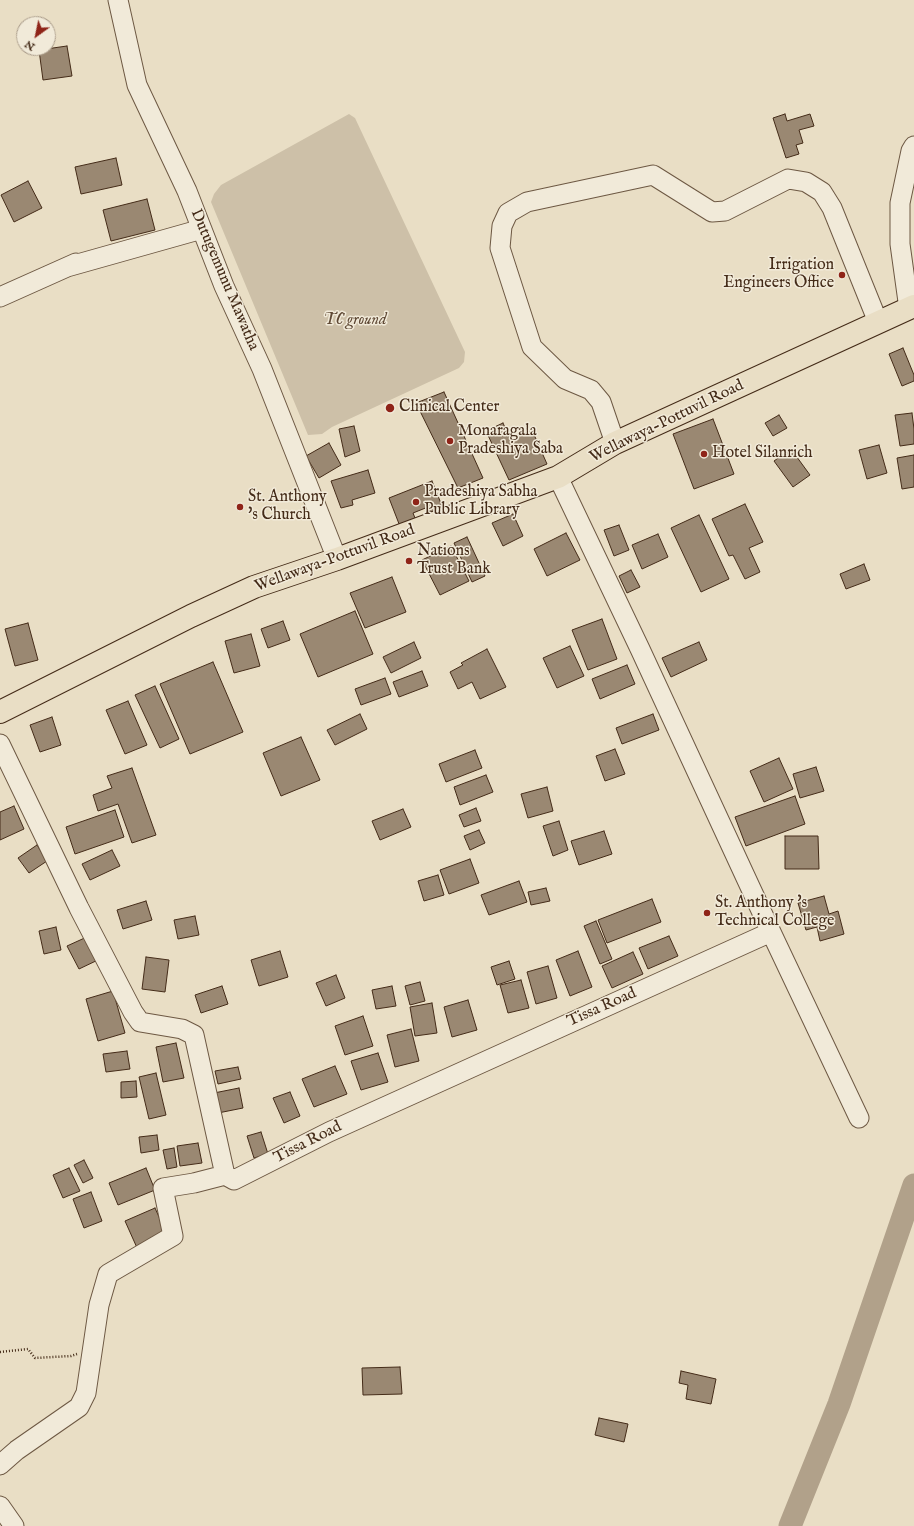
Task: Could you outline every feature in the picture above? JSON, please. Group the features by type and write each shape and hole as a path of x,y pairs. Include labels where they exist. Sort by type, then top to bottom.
{"highway":[{"name":"Wellawaya-Pottuvil Road","path":"0,712 191,616 254,587 337,560 558,477 615,443 911,308"}],"street":[{"name":"Dutugemunu Mawatha","path":"118,0 138,85 187,190 224,286 262,369 337,560"},
{"path":"911,308 900,244 900,203 911,151 914,146"},
{"path":"615,443 601,402 592,390 565,379 532,347 500,248 502,226 508,213 527,202 653,175 712,212 725,211 788,179 806,182 822,192 832,208 878,322"},
{"path":"0,297 71,265 202,229"},
{"path":"558,477 640,648 771,932 859,1118"},
{"path":"0,744 79,908 133,1012 140,1022 182,1028 194,1035 225,1175 194,1183 163,1188 173,1236 108,1274 99,1305 86,1393 79,1407 17,1450 0,1465"},
{"name":"Tissa Road","path":"225,1175 234,1180 329,1132 771,932"},
{"path":"0,1506 14,1526"}],"path":[{"path":"0,1352 28,1349 35,1358 71,1356 92,1349"}],"green space":[{"name":"TC ground","path":"349,114 355,118 465,352 464,362 459,368 332,427 322,434 308,435 211,202 214,194 221,185"}],"building":[{"path":"67,46 72,76 43,80 40,56 56,56 56,48"},
{"path":"785,114 787,121 810,114 814,126 799,130 803,143 796,145 799,154 786,158 773,118"},
{"path":"116,158 122,185 81,194 75,167"},
{"path":"28,181 42,208 14,222 1,195"},
{"path":"147,199 155,230 111,241 103,210"},
{"path":"903,348 914,375 914,381 902,386 889,354"},
{"name":"Monaragala Pradeshiya Saba","path":"444,392 483,478 458,488 416,403"},
{"path":"912,413 914,444 900,446 895,415"},
{"path":"779,415 787,428 773,436 765,423"},
{"name":"Hotel Silanrich","path":"713,419 734,474 694,489 673,434"},
{"path":"503,423 510,439 532,430 547,464 509,480 486,431"},
{"path":"354,426 360,451 345,457 339,429"},
{"path":"329,443 341,465 319,478 306,456"},
{"path":"879,445 887,473 867,479 859,450"},
{"path":"791,449 810,475 793,487 774,461"},
{"path":"914,455 914,487 902,489 897,458"},
{"path":"368,470 375,493 352,500 353,505 341,508 331,481"},
{"name":"Pradeshiya Sabha Public Library","path":"432,481 444,511 431,516 428,507 413,513 417,523 401,529 389,498"},
{"path":"745,504 763,542 749,548 760,572 745,579 733,555 729,556 712,519"},
{"path":"513,514 523,536 503,546 492,523"},
{"path":"699,515 729,579 701,592 671,528"},
{"path":"619,525 629,550 614,556 604,530"},
{"path":"566,533 580,560 547,576 534,549"},
{"path":"658,534 668,557 642,569 632,545"},
{"path":"467,537 485,576 472,582 454,543"},
{"path":"451,546 469,581 440,595 422,560"},
{"path":"864,564 870,580 846,589 840,574"},
{"path":"631,570 640,587 627,593 619,576"},
{"path":"392,577 406,612 365,628 350,593"},
{"path":"355,611 373,654 318,677 300,634"},
{"path":"602,619 617,659 588,670 572,630"},
{"path":"283,621 290,640 268,648 261,629"},
{"path":"28,623 38,660 15,666 5,629"},
{"path":"251,634 260,666 234,673 225,641"},
{"path":"414,642 421,658 391,673 383,657"},
{"path":"699,642 707,660 671,677 662,658"},
{"path":"570,646 584,676 557,688 543,658"},
{"path":"487,649 506,687 480,699 472,682 458,689 450,672 463,665 461,663"},
{"path":"213,662 243,732 190,754 160,684"},
{"path":"627,665 635,684 600,699 592,679"},
{"path":"422,671 428,686 399,697 393,682"},
{"path":"385,678 391,694 361,705 355,689"},
{"path":"155,686 179,739 160,748 135,695"},
{"path":"128,701 147,745 125,754 106,710"},
{"path":"360,714 367,729 335,745 327,730"},
{"path":"653,714 659,730 622,744 616,728"},
{"path":"52,717 61,745 40,752 30,725"},
{"path":"301,737 320,780 281,796 263,753"},
{"path":"615,749 625,774 605,781 596,756"},
{"path":"475,750 482,768 446,782 439,764"},
{"path":"779,758 793,789 764,802 750,771"},
{"path":"816,767 824,791 800,798 793,774"},
{"path":"132,768 156,835 132,843 118,804 98,811 93,795 112,788 107,776"},
{"path":"486,775 493,792 460,805 454,787"},
{"path":"547,787 553,811 528,818 521,794"},
{"path":"795,796 805,824 746,846 735,817"},
{"path":"14,806 24,829 0,840 0,812"},
{"path":"476,808 481,821 464,827 459,815"},
{"path":"403,809 411,827 380,840 372,821"},
{"path":"115,810 124,837 75,854 66,827"},
{"path":"559,821 568,850 553,856 543,826"},
{"path":"479,830 485,843 470,850 464,836"},
{"path":"604,831 612,854 579,865 571,841"},
{"path":"785,836 818,836 819,869 785,869"},
{"path":"37,845 47,861 29,873 18,858"},
{"path":"112,850 120,866 90,880 82,864"},
{"path":"470,859 479,883 449,894 440,870"},
{"path":"438,875 444,895 424,901 418,881"},
{"path":"519,881 527,902 489,915 481,895"},
{"path":"546,888 550,901 531,905 528,892"},
{"path":"824,896 829,914 838,911 844,934 820,941 817,927 806,930 798,903"},
{"path":"652,899 661,922 607,943 598,920"},
{"path":"146,901 152,920 123,929 117,910"},
{"path":"195,916 199,935 178,939 174,920"},
{"path":"596,921 612,959 600,964 584,926"},
{"path":"56,927 61,950 44,954 39,931"},
{"path":"89,936 100,959 79,969 67,946"},
{"path":"669,936 678,956 648,969 639,948"},
{"path":"280,951 288,977 259,986 251,960"},
{"path":"578,951 592,987 570,996 556,960"},
{"path":"633,952 643,974 612,988 602,966"},
{"path":"146,957 169,960 165,992 142,989"},
{"path":"509,961 515,979 497,985 491,967"},
{"path":"548,966 557,998 536,1004 527,972"},
{"path":"336,975 345,998 326,1006 316,983"},
{"path":"521,980 529,1008 508,1013 500,985"},
{"path":"420,982 425,1001 410,1005 405,986"},
{"path":"222,986 228,1004 201,1013 195,995"},
{"path":"392,986 396,1006 376,1009 372,990"},
{"path":"113,991 125,1033 98,1041 86,999"},
{"path":"468,1000 477,1030 452,1037 444,1007"},
{"path":"432,1003 437,1033 415,1036 410,1007"},
{"path":"363,1016 373,1046 345,1055 335,1026"},
{"path":"411,1029 419,1061 395,1067 387,1035"},
{"path":"176,1043 184,1078 163,1082 156,1047"},
{"path":"127,1051 130,1069 106,1072 103,1054"},
{"path":"378,1053 388,1082 361,1090 351,1061"},
{"path":"335,1066 347,1094 314,1107 302,1079"},
{"path":"238,1067 241,1079 218,1084 215,1071"},
{"path":"156,1073 166,1115 149,1119 139,1077"},
{"path":"136,1081 137,1097 121,1098 121,1082"},
{"path":"239,1088 243,1108 218,1113 214,1093"},
{"path":"290,1092 300,1116 284,1123 273,1098"},
{"path":"261,1132 268,1154 254,1158 247,1136"},
{"path":"157,1135 159,1150 141,1153 139,1137"},
{"path":"198,1143 202,1163 180,1166 177,1146"},
{"path":"174,1148 177,1167 167,1169 163,1150"},
{"path":"84,1160 93,1178 83,1183 74,1165"},
{"path":"69,1168 80,1191 63,1198 53,1175"},
{"path":"146,1168 155,1190 118,1205 109,1183"},
{"path":"91,1192 102,1221 84,1228 73,1199"},
{"path":"155,1208 168,1237 138,1250 125,1221"},
{"path":"400,1367 402,1394 363,1395 362,1368"},
{"path":"681,1371 716,1379 711,1404 686,1399 688,1385 679,1383"},
{"path":"599,1418 628,1424 624,1442 595,1435"}],"waterway":[{"path":"790,1526 839,1404 914,1185"}],"place":[{"name":"Irrigation Engineers Office","path":"842,275"},
{"name":"Clinical Center","path":"390,408"},
{"name":"Monaragala Pradeshiya Saba","path":"450,441"},
{"name":"Hotel Silanrich","path":"704,454"},
{"name":"Pradeshiya Sabha Public Library","path":"416,502"},
{"name":"St. Anthony 's Church","path":"240,507"},
{"name":"Nations Trust Bank","path":"409,561"},
{"name":"St. Anthony 's Technical College","path":"707,913"}]}
